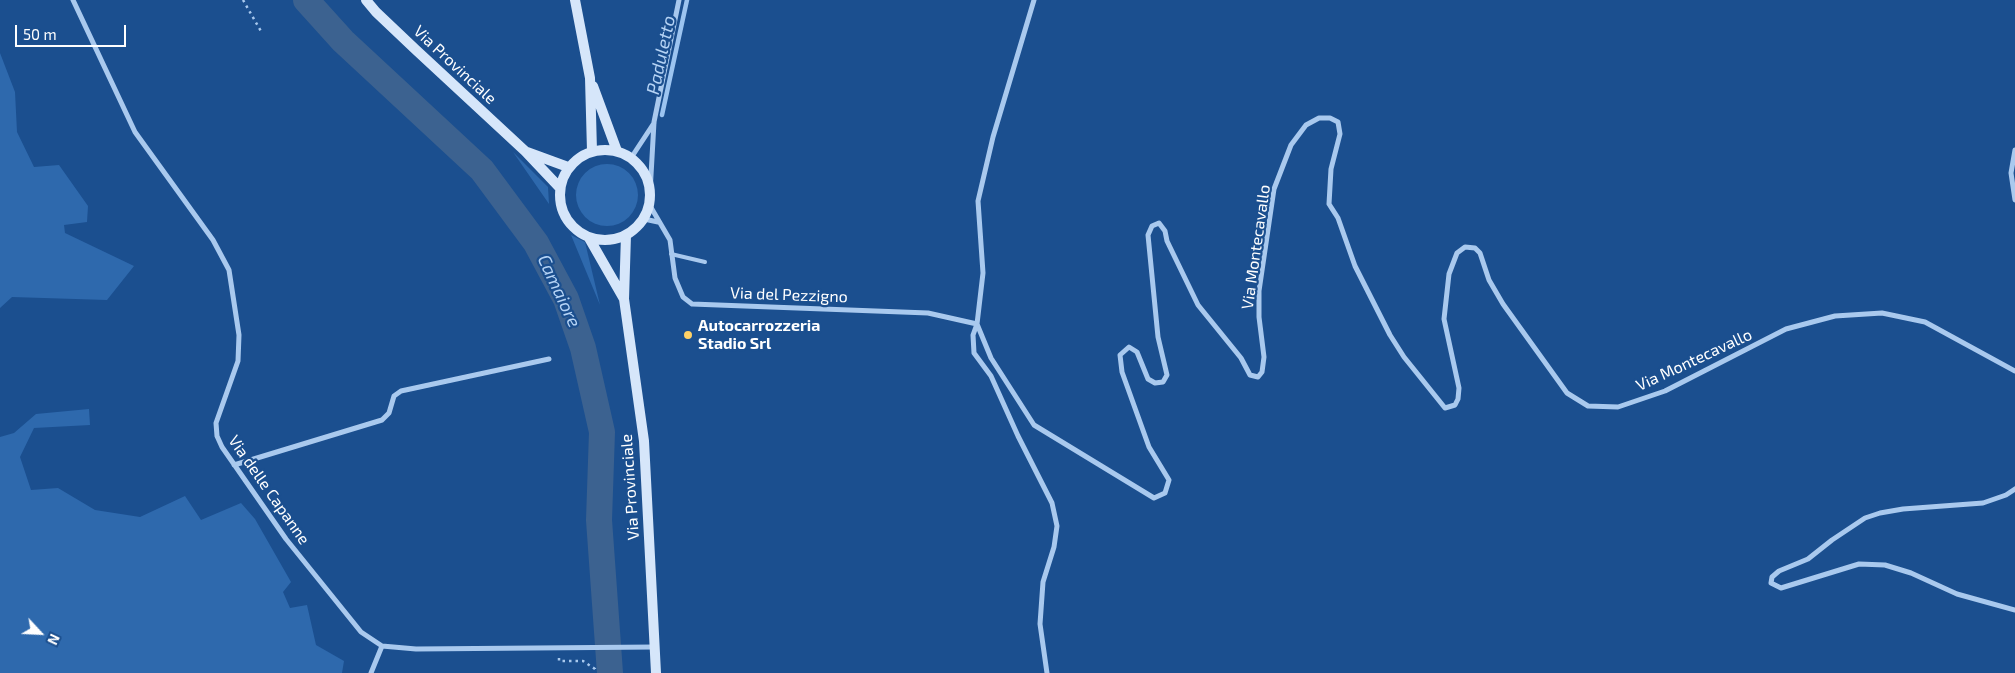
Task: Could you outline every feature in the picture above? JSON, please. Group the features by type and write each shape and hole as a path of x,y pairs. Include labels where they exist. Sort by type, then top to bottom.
{"main road":[{"name":"Via Provinciale","path":"366,0 376,12 525,151 560,188"},
{"path":"575,0 590,78 592,151"},
{"path":"590,78 617,151"},
{"path":"568,167 579,157 592,151 604,149 617,151 631,158 645,173 650,193 644,219 636,228 614,240 589,238"},
{"name":"Via Provinciale","path":"525,151 568,167 560,188 560,204 566,218 576,230 589,238 624,299"},
{"name":"Via Provinciale","path":"626,235 624,299 644,441 656,673"}],"street":[{"name":"Via delle Capanne","path":"73,0 135,132 213,240 229,270 239,335 238,361 216,423 217,436 222,447 286,539 361,632 382,646 416,649 654,647"},
{"path":"650,193 654,122 679,0"},
{"path":"1034,0 994,137 978,201 983,273 977,324 973,336 974,353 991,376 1018,436 1052,503 1057,526 1054,547 1043,582 1040,624 1047,673"},
{"name":"Via Montecavallo","path":"977,324 991,358 1034,425 1154,498 1165,493 1169,480 1149,447 1122,372 1120,355 1129,347 1137,352 1148,379 1155,383 1163,382 1167,375 1158,337 1148,235 1152,226 1159,223 1165,231 1167,240 1198,305 1241,358 1250,375 1258,377 1262,372 1264,357 1259,318 1260,290 1274,188 1291,145 1306,125 1319,118 1330,118 1338,122 1340,134 1331,169 1329,204 1338,218 1355,266 1390,335 1404,357 1445,408 1455,405 1458,399 1459,388 1444,319 1450,274 1457,253 1466,246 1475,248 1480,253 1489,280 1503,304 1567,393 1588,406 1618,407 1665,391 1786,329 1835,316 1882,313 1925,322 2015,371"},
{"path":"631,158 654,122"},
{"path":"2015,150 2011,173 2013,197 2015,200"},
{"name":"Via del Pezzigno","path":"649,204 670,240 675,278 683,297 692,304 928,313 977,324"},
{"path":"644,219 658,222"},
{"path":"234,465 382,420 389,413 394,396 401,392 548,359"},
{"path":"2015,489 2006,495 1983,503 1903,509 1865,518 1808,558 1779,571 1772,577 1771,583 1781,588 1859,564 1885,565 1911,573 1957,594 2015,610"},
{"path":"371,673 382,646"}],"lane":[{"path":"671,254 705,262"}],"path":[{"path":"243,0 262,33"},
{"path":"560,649 559,661 584,661 595,669 595,673"}],"shaded area":[{"path":"0,53 15,92 17,132 34,167 59,165 88,206 87,222 64,225 65,233 134,266 107,300 12,297 0,308"},
{"path":"513,152 548,187 549,204"},
{"path":"601,164 613,164 629,173 636,183 638,195 636,207 629,217 613,226 601,226 590,221 581,212 576,201 576,189 581,178 590,169"},
{"path":"571,235 585,242 600,305"},
{"path":"89,409 90,425 34,428 20,457 31,490 58,488 95,510 140,517 185,496 201,520 241,503 255,519 291,582 283,592 290,608 307,605 316,645 344,661 342,673 0,673 0,437 14,433 36,414"}],"waterway":[{"name":"Camaiore","path":"306,0 343,41 482,170 536,243 566,299 583,348 602,432 599,520 610,673"},
{"name":"Paduletto","path":"662,115 687,0"}],"place":[{"name":"Autocarrozzeria Stadio Srl","path":"688,335"}]}
